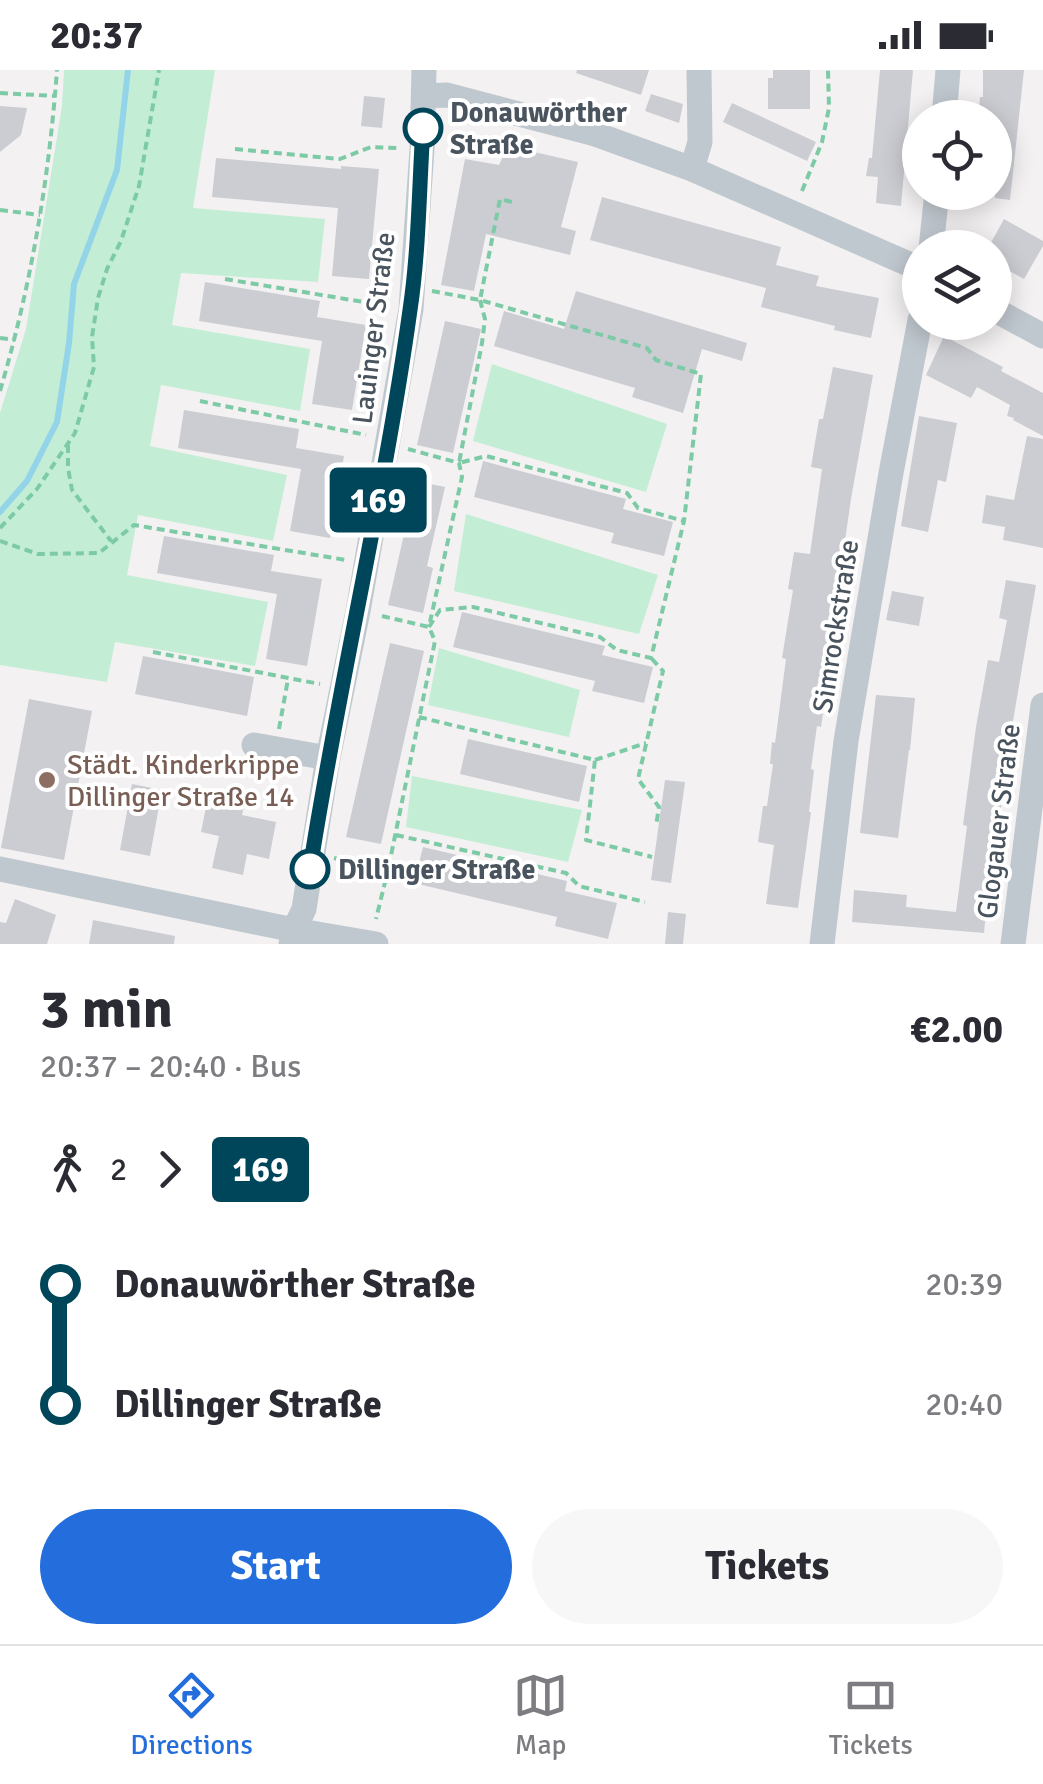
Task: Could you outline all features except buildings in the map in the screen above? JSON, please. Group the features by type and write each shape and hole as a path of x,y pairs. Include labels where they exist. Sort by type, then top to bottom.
{"street":[{"name":"Lauinger Straße","path":"292,937 304,909 412,298 424,70"},
{"path":"692,169 700,142 699,70"},
{"path":"946,100 948,70"},
{"path":"425,96 447,95 612,140 755,195 902,261"},
{"path":"1012,319 1043,336"},
{"name":"Simrockstraße","path":"829,943 846,741 916,340"},
{"name":"Glogauer Straße","path":"1013,944 1043,705"},
{"path":"264,747 328,758"},
{"path":"0,870 292,937 373,944"}],"path":[{"path":"0,391 15,340 40,215 57,70"},
{"path":"0,528 37,489 75,433 94,366 92,337 98,298 139,186 159,70"},
{"path":"793,214 822,142 829,108 828,70"},
{"path":"0,92 55,96"},
{"path":"235,149 340,159 371,146 422,149"},
{"path":"373,944 435,640 429,627 462,477 459,463 485,319 480,300 500,199 516,203"},
{"path":"0,210 40,215"},
{"path":"225,279 412,298 480,300 648,348 656,360 701,374 684,521 651,658"},
{"path":"0,338 15,340"},
{"path":"200,401 389,440 459,463 486,456 627,494 638,508 684,521"},
{"path":"68,444 72,490 112,542"},
{"path":"0,541 38,554 100,553 134,526 366,564"},
{"path":"429,627 440,610 472,607 600,637 617,650 651,658 663,671 638,779 659,807 656,826"},
{"path":"358,611 429,627"},
{"path":"153,652 342,689"},
{"path":"264,747 288,678"},
{"path":"419,717 596,760 646,743"},
{"path":"596,760 586,840 652,856"},
{"path":"395,835 566,873 579,886 645,902"},
{"path":"313,853 388,870"}],"green space":[{"path":"64,70 215,70 193,208 325,219 318,282 181,273 172,325 310,349 300,411 161,385 150,446 287,475 273,541 138,515 127,575 268,602 255,666 115,642 107,682 0,665 0,413 26,329 62,106"},
{"path":"492,364 667,424 646,492 473,441"},
{"path":"466,514 658,575 639,634 454,591"},
{"path":"439,648 580,690 569,737 428,705"},
{"path":"412,776 582,810 568,862 406,827"}],"waterway":[{"path":"0,512 27,481 57,422 74,284 117,170 128,70"}],"bus line":[{"name":"169","path":"310,869 410,310 423,128"}],"place":[{"name":"Donauwörther Straße","path":"423,128"},
{"name":"Städt. Kinderkrippe Dillinger Straße 14","path":"47,780"},
{"name":"Dillinger Straße","path":"310,869"}]}
